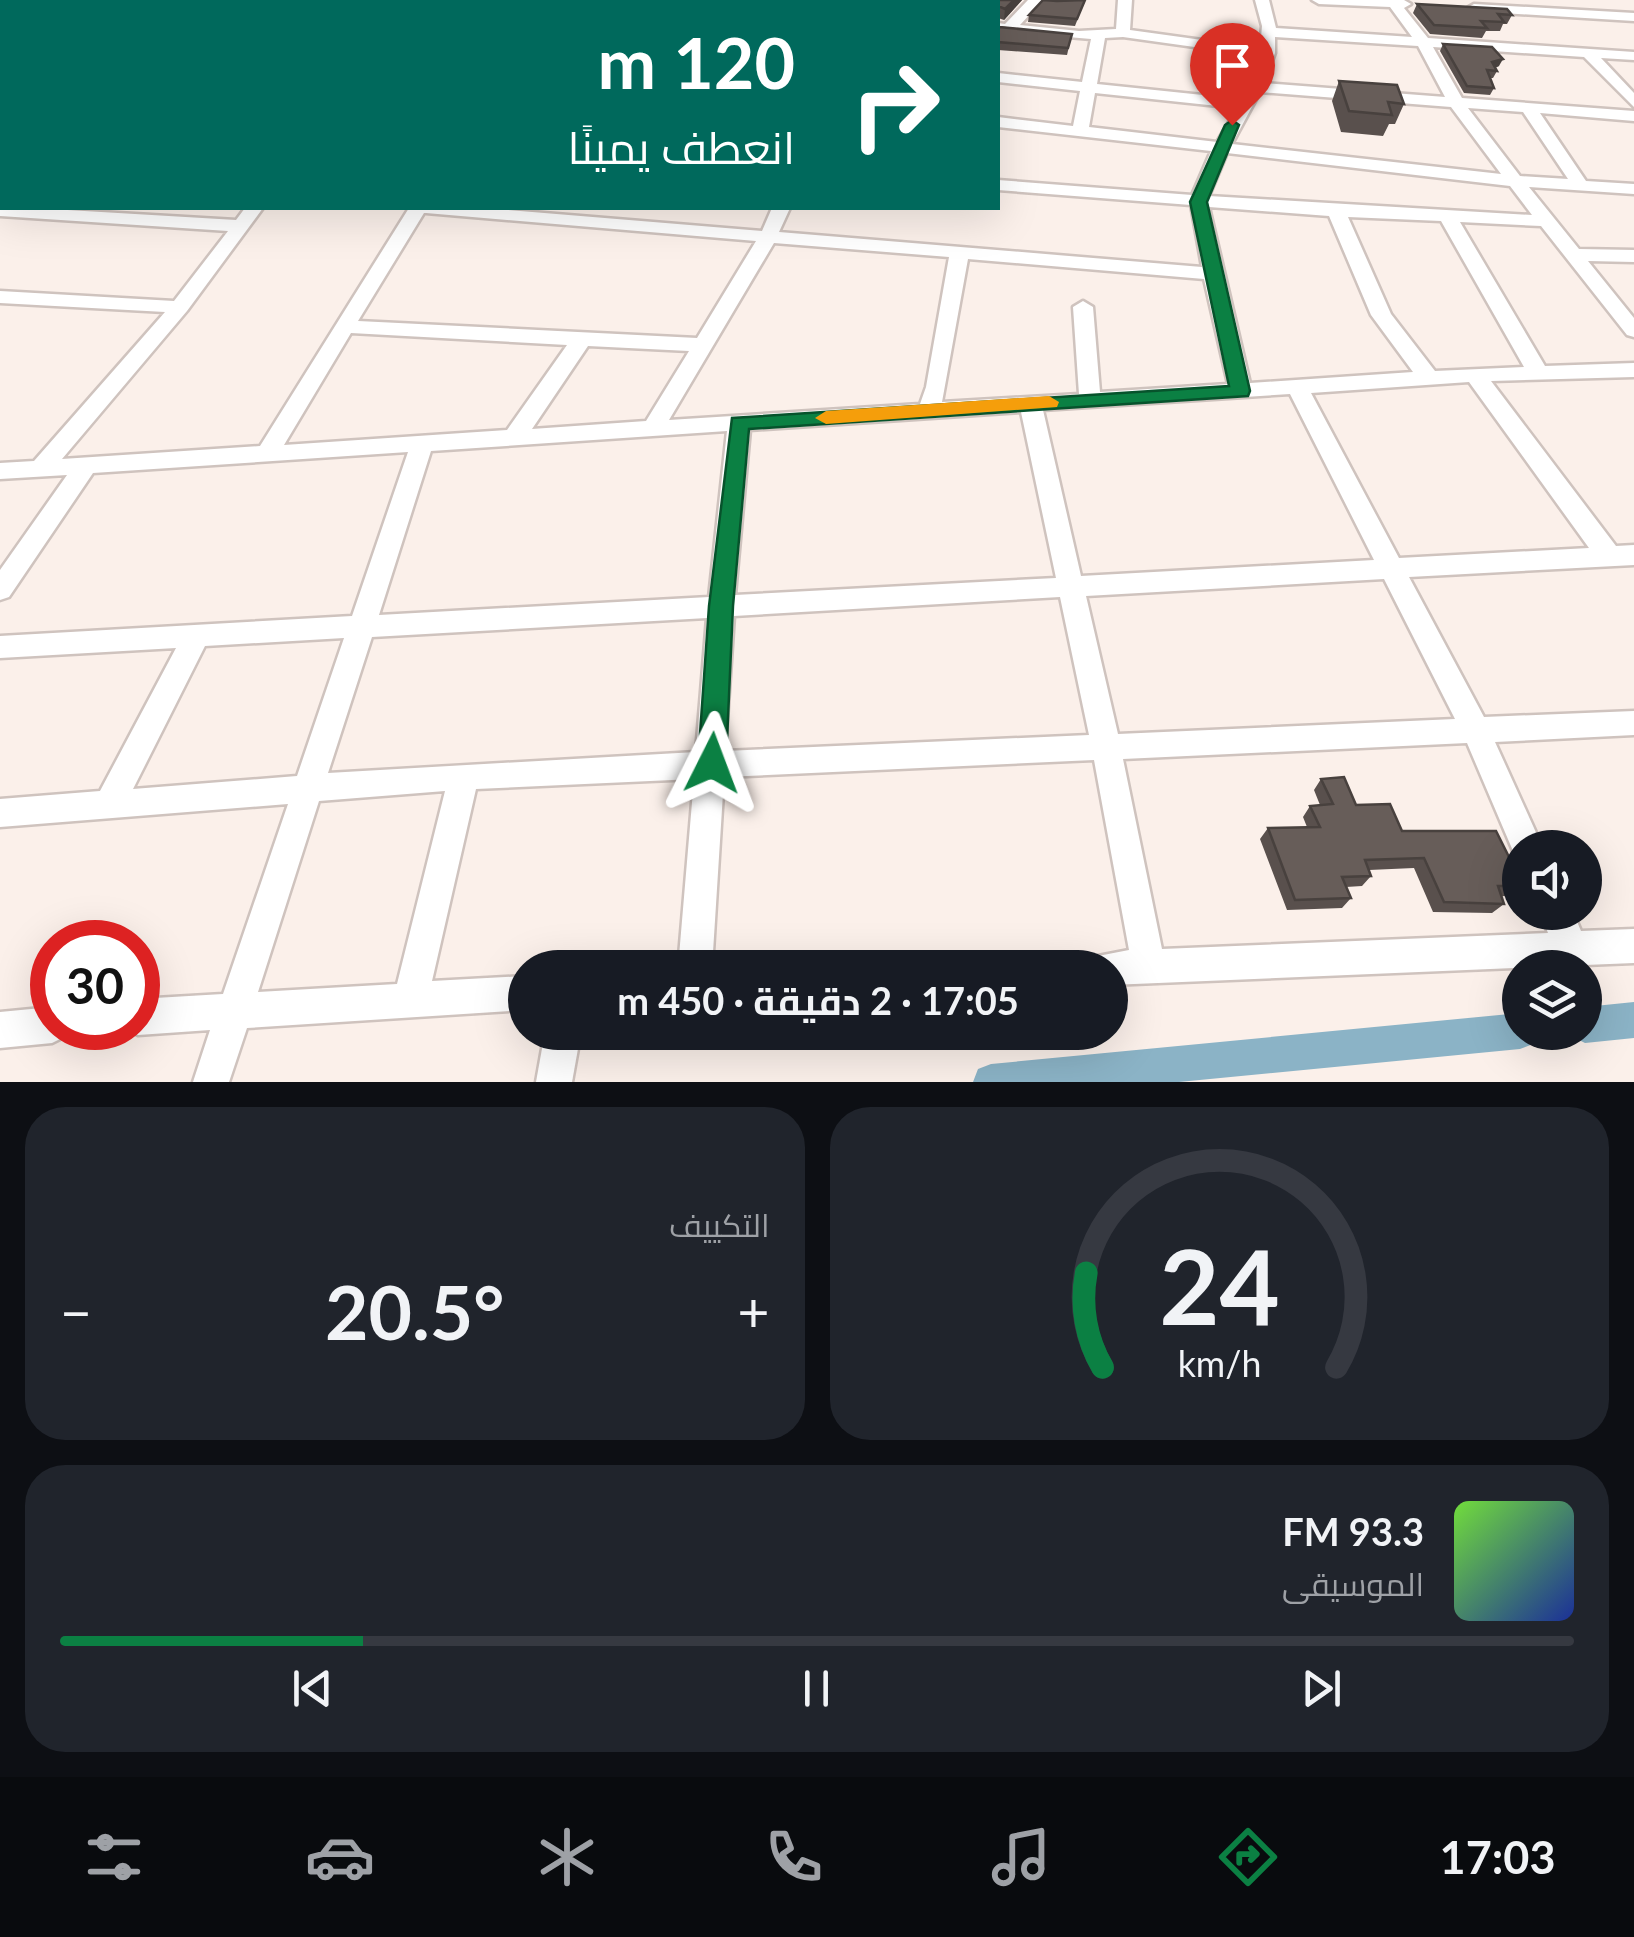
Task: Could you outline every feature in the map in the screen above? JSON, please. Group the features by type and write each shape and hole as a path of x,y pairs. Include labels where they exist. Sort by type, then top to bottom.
{"street":[{"path":"1004,28 1036,0"},
{"path":"1123,33 1125,0"},
{"path":"1240,391 1198,202 1220,146 1256,87 1268,53 1269,16 1262,0"},
{"path":"1319,0 1398,3 1456,102 1634,330"},
{"path":"1466,8 1536,6 1634,17"},
{"path":"1004,28 1078,35 1123,33 1268,53"},
{"path":"1080,130 1099,32"},
{"path":"1268,32 1634,56"},
{"path":"1588,53 1634,102"},
{"path":"1000,78 1244,104"},
{"path":"1256,87 1634,116"},
{"path":"1528,108 1580,184"},
{"path":"1000,122 1514,181 1634,189"},
{"path":"1000,185 1198,202 1547,221"},
{"path":"14,210 240,226"},
{"path":"40,469 180,308 252,210"},
{"path":"268,452 417,210"},
{"path":"478,210 557,213 767,239 1215,274"},
{"path":"649,227 660,210"},
{"path":"652,430 781,210"},
{"path":"1336,211 1381,314 1429,378"},
{"path":"1448,217 1538,372"},
{"path":"928,411 937,387 959,254"},
{"path":"1573,255 1634,256"},
{"path":"0,297 180,308"},
{"path":"1084,307 1090,399"},
{"path":"346,327 583,336 701,346"},
{"path":"513,439 583,336"},
{"path":"0,471 1475,375 1634,370"},
{"path":"1475,375 1621,556"},
{"path":"1298,389 1476,730 1520,830"},
{"path":"1030,404 1106,746 1148,967"},
{"path":"696,950 739,423"},
{"path":"212,1082 422,444"},
{"path":"0,590 86,466"},
{"path":"0,647 1621,556"},
{"path":"110,802 198,633"},
{"path":"0,813 464,776 1634,723"},
{"path":"410,1000 464,776"},
{"path":"1564,930 1571,947"},
{"path":"1128,968 1634,946"},
{"path":"160,1015 508,994"},
{"path":"0,1030 30,1027"},
{"path":"554,1082 559,1050"}],"building":[{"path":"1000,0 1014,0 1005,9 1000,7"},
{"path":"1043,0 1085,0 1077,19 1029,15"},
{"path":"1417,4 1507,9 1512,15 1498,14 1504,22 1481,21 1487,28 1434,25"},
{"path":"1000,27 1072,34 1068,48 1000,42"},
{"path":"1443,44 1492,47 1503,59 1492,62 1497,71 1487,70 1494,88 1467,86"},
{"path":"1339,81 1397,85 1404,104 1388,102 1392,115 1349,111"},
{"path":"1344,777 1356,805 1390,804 1402,831 1496,831 1502,843 1502,886 1498,886 1502,904 1444,902 1424,858 1365,860 1371,876 1342,877 1351,898 1295,900 1268,828 1320,827 1310,806 1333,804 1321,779"}],"waterway":[{"path":"1602,1023 1634,1020"},
{"path":"991,1082 1502,1033"}],"slow traffic":[{"path":"826,418 1049,402"}],"route":[{"path":"712,763 721,606 739,423 1240,391 1198,202 1232,125"}]}
